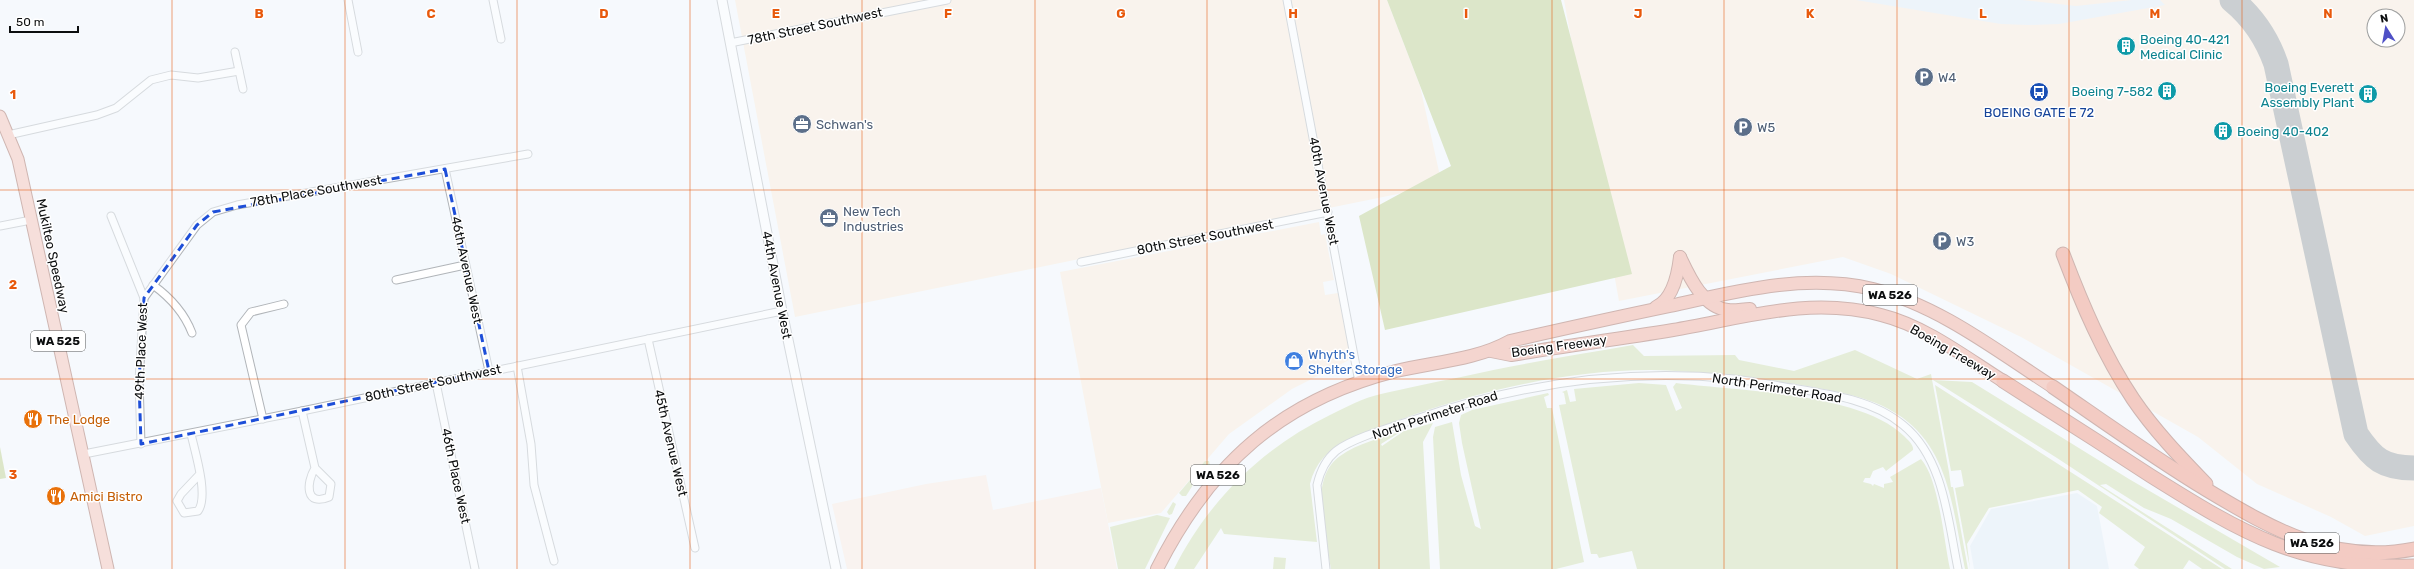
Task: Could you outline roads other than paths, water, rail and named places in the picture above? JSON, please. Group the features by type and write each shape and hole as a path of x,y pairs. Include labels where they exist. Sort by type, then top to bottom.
{"highway":[{"path":"2063,254 2099,342 2133,399 2168,445 2220,498"},
{"path":"1647,310 1663,304 1674,284 1680,257 1692,281 1704,298 1720,308 1728,310 1798,307"},
{"name":"Boeing Freeway","path":"1491,351 1510,341 1647,310 1770,285 1804,283 1839,284 1874,290 1918,305 1956,325 2053,387 2176,471 2249,516 2282,532 2315,544 2347,550 2376,553 2414,549"},
{"name":"Boeing Freeway","path":"1491,351 1511,354 1673,330 1798,307 1825,307 1856,310 1882,315 1905,323 1932,337 2252,539 2308,560 2333,566 2365,569 2414,566"},
{"name":"WA 526","path":"1157,569 1176,532 1194,504 1242,450 1269,428 1306,405 1359,382 1397,371 1491,351"}],"main road":[{"name":"Mukilteo Speedway","path":"0,116 18,159 84,454 108,569"}],"street":[{"path":"348,0 358,52"},
{"path":"493,0 501,39"},
{"name":"44th Avenue West","path":"722,0 782,311 836,569"},
{"name":"78th Street Southwest","path":"730,44 947,0"},
{"name":"40th Avenue West","path":"1287,0 1359,382"},
{"path":"235,52 243,89"},
{"path":"8,135 97,115 116,108 151,80 171,75 198,78 239,71"},
{"name":"78th Place Southwest","path":"144,298 197,225 213,212 237,205 528,154"},
{"name":"46th Avenue West","path":"445,168 489,371"},
{"name":"80th Street Southwest","path":"1081,262 1328,212"},
{"name":"49th Place West","path":"111,216 144,298 139,381 141,444"},
{"path":"0,226 31,220"},
{"path":"396,280 465,265"},
{"path":"153,285 171,298 188,322 192,333"},
{"path":"263,419 241,325 251,312 284,304"},
{"name":"80th Street Southwest","path":"84,454 191,434 782,311"},
{"name":"45th Avenue West","path":"648,339 695,548"},
{"path":"517,366 531,444 534,485 554,561"},
{"name":"North Perimeter Road","path":"1326,569 1317,485 1320,472 1337,450 1399,424 1503,393 1612,377 1670,375 1735,379 1803,390 1853,400 1892,417 1916,437 1931,462 1943,496 1958,569"},
{"name":"46th Place West","path":"436,383 475,569"},
{"path":"302,411 316,468"},
{"path":"191,434 199,475 202,506 198,511 191,514 184,513 177,501 181,494 199,475"}],"place":[{"name":"Boeing 40-421 Medical Clinic","path":"2126,46"},
{"name":"W4","path":"1924,77"},
{"name":"Boeing 7-582","path":"2167,91"},
{"name":"BOEING GATE E 72","path":"2039,92"},
{"name":"Boeing Everett Assembly Plant","path":"2368,94"},
{"name":"Schwan's","path":"802,124"},
{"name":"W5","path":"1743,127"},
{"name":"Boeing 40-402","path":"2223,131"},
{"name":"New Tech Industries","path":"829,218"},
{"name":"W3","path":"1942,241"},
{"name":"Whyth's Shelter Storage","path":"1294,361"},
{"name":"The Lodge","path":"33,419"},
{"name":"Amici Bistro","path":"56,496"}]}
